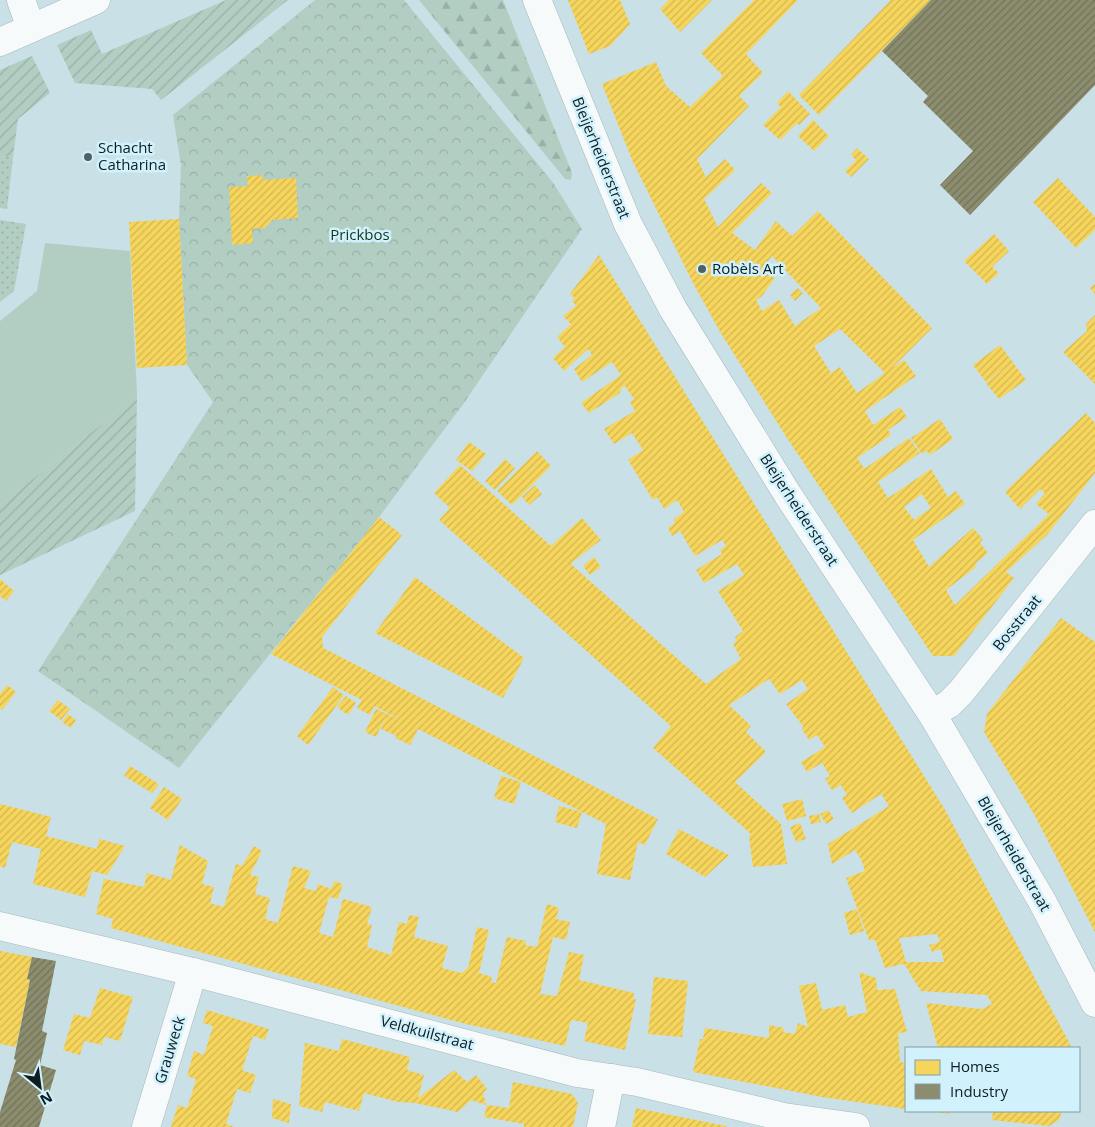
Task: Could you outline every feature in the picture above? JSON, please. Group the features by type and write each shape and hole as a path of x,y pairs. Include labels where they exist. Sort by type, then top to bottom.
{"street":[{"path":"21,0 31,28"},
{"path":"0,42 96,0"},
{"name":"Bleijerheiderstraat","path":"538,0 628,224 673,308 788,495 932,714 1042,901 1095,1003"},
{"name":"Bosstraat","path":"932,714 949,704 961,692 1095,524"},
{"name":"Veldkuilstraat","path":"0,926 193,972 578,1073 611,1078 784,1117 856,1127"},
{"name":"Grauweck","path":"146,1127 193,972"},
{"path":"601,1127 611,1078"}],"green space":[{"path":"226,0 288,0 161,100 152,89 75,83 57,45 91,30 102,54"},
{"name":"Prickbos","path":"315,0 404,0 554,184 582,229 464,403 379,517 179,768 38,671 213,402 187,365 179,219 181,165 173,115"},
{"path":"419,0 503,0 572,173 571,180 565,179"},
{"path":"32,56 50,93 18,119 13,157 0,156 0,70"},
{"path":"0,156 13,157 7,209 0,208"},
{"path":"0,220 26,224 14,291 0,302"},
{"path":"45,243 130,251 137,394 0,505 0,321 37,291"},
{"path":"137,394 135,511 0,575 0,505"}],"building: Homes":[{"path":"568,0 620,0 630,24 610,46 589,54"},
{"path":"669,0 712,0 680,32 660,9"},
{"path":"754,0 798,0 746,54 763,73 739,96 749,106 697,159 706,177 725,159 735,170 704,199 718,227 761,183 772,193 732,233 755,250 776,221 792,236 818,211 932,328 892,368 904,360 916,376 865,411 873,425 900,407 907,417 888,430 891,435 857,458 864,468 867,467 909,438 920,453 878,482 888,498 931,469 948,497 956,491 965,504 913,540 929,567 973,528 983,539 980,543 988,553 975,564 976,567 946,590 955,605 1049,514 1036,504 1045,493 1040,489 1020,509 1005,492 1086,413 1095,423 1095,473 1047,535 1006,572 1014,578 954,656 933,656 787,438 722,335 693,283 633,162 602,84 656,62 666,86 690,107 723,76 701,53","holes":["772,256 821,308 795,326 779,300 762,311 756,300 762,296 775,278 763,267","840,329 885,373 857,393 840,367 831,373 814,346","922,494 931,508 914,520 904,507"]},
{"path":"891,0 931,0 819,115 799,95"},
{"path":"788,91 810,114 799,125 797,123 780,140 763,125 781,107 777,103"},
{"path":"813,120 829,136 814,151 798,136"},
{"path":"857,148 869,159 851,177 845,171 856,160 851,155"},
{"path":"262,175 263,180 296,178 298,218 272,220 265,228 252,229 253,243 232,245 229,187 248,186 247,176"},
{"path":"1058,178 1095,217 1095,230 1076,248 1033,202"},
{"path":"179,219 187,365 137,368 129,222"},
{"path":"994,234 1009,251 992,267 999,273 987,284 964,261"},
{"path":"599,255 944,808 1071,1047 938,1047 926,1003 982,1009 992,1004 987,995 921,991 904,964 885,968 875,940 869,940 846,878 865,871 861,859 855,850 832,864 828,844 889,806 881,794 852,813 842,798 847,795 841,785 832,790 825,779 830,776 822,763 807,772 801,762 825,747 817,735 809,740 802,729 803,726 786,704 808,689 802,680 780,694 769,679 729,705 751,726 746,732 766,752 735,782 781,824 787,864 753,867 749,836 751,834 653,748 671,726 439,520 450,508 434,493 460,465 551,546 582,518 601,540 571,563 574,567 706,684 741,659 733,644 737,641 735,637 743,631 718,591 744,575 737,564 704,583 696,570 722,554 720,550 726,546 722,540 695,556 680,531 672,536 668,528 675,523 673,520 684,512 677,500 664,509 657,497 653,500 628,460 643,450 632,433 614,444 604,429 635,411 630,402 634,399 625,386 621,388 620,393 589,413 581,403 621,375 612,362 582,382 574,369 592,355 588,349 564,371 553,358 565,347 557,337 571,324 563,316 576,306 572,300 575,298 570,294","holes":["937,934 940,942 929,945 932,952 941,949 944,962 906,962 899,938"]},
{"path":"1095,284 1095,294 1090,288"},
{"path":"798,288 803,293 795,301 790,295"},
{"path":"1095,315 1095,384 1063,352 1087,331 1086,324"},
{"path":"1000,345 1026,380 999,399 986,383 1011,364 986,382 973,365"},
{"path":"940,419 953,439 930,455 927,451 922,454 911,438"},
{"path":"469,442 486,454 472,471 456,460"},
{"path":"537,451 551,466 512,505 497,491"},
{"path":"505,459 515,468 495,490 485,481"},
{"path":"535,485 542,494 529,505 522,497"},
{"path":"379,517 402,535 322,637 323,648 658,819 645,845 638,842 630,880 597,874 606,824 418,729 410,745 395,738 397,736 381,729 386,716 376,737 365,732 376,709 403,721 374,706 370,715 357,708 362,700 271,654"},
{"path":"594,557 601,567 590,575 583,566"},
{"path":"415,577 524,658 503,698 375,633"},
{"path":"0,579 14,591 6,601 0,596"},
{"path":"1061,618 1095,642 1095,932 1034,814 984,732 987,714"},
{"path":"7,685 16,692 2,710 0,708 0,694"},
{"path":"333,687 344,695 308,745 297,736"},
{"path":"346,696 356,703 348,715 337,707"},
{"path":"58,700 70,709 61,720 49,711"},
{"path":"68,714 76,720 71,728 62,722"},
{"path":"130,766 159,784 152,793 124,776"},
{"path":"501,776 521,782 514,804 494,798"},
{"path":"164,787 182,799 168,820 150,808"},
{"path":"802,799 806,816 787,821 782,804"},
{"path":"0,804 51,817 46,836 97,849 99,839 125,846 107,875 92,871 85,897 33,884 41,849 12,842 5,868 0,866"},
{"path":"559,806 582,812 577,828 555,822"},
{"path":"828,810 834,819 826,824 820,814"},
{"path":"819,814 821,822 811,824 809,816"},
{"path":"800,823 806,839 796,842 790,827"},
{"path":"679,829 729,855 705,877 666,854"},
{"path":"180,845 208,861 202,884 214,887 210,903 224,907 236,864 242,866 254,846 262,851 250,875 259,877 255,894 270,898 265,919 278,923 293,866 311,871 304,888 316,891 318,884 331,889 335,881 343,884 338,899 329,897 319,933 333,937 343,899 372,907 367,924 372,925 367,947 391,955 399,922 407,924 409,915 419,917 414,937 448,946 442,968 461,973 468,968 477,927 489,930 479,973 492,977 491,982 496,983 507,937 526,941 525,945 537,947 547,904 559,908 556,919 570,922 566,940 553,937 540,994 557,996 569,952 584,955 579,980 634,993 633,999 636,999 625,1050 584,1041 588,1023 571,1020 565,1046 466,1024 111,928 113,919 96,914 104,879 144,887 147,873 171,880"},
{"path":"857,909 864,931 850,935 844,913"},
{"path":"0,951 32,957 27,979 30,980 16,1047 0,1044"},
{"path":"859,972 876,978 877,990 895,989 907,1032 898,1033 900,1062 905,1063 905,1109 822,1097 693,1072 700,1039 703,1039 705,1028 769,1038 769,1025 784,1028 783,1032 795,1034 798,1023 808,1027 799,986 816,983 822,1010 845,1005 848,1017 867,1012"},
{"path":"654,977 688,981 682,1037 648,1034"},
{"path":"100,988 133,997 120,1041 104,1037 102,1045 84,1041 80,1055 63,1050 74,1014 90,1018"},
{"path":"207,1010 269,1029 265,1040 253,1036 242,1070 256,1075 250,1093 237,1089 226,1124 234,1127 171,1127 178,1105 187,1108 191,1096 196,1079 187,1076 194,1051 204,1055 213,1026 203,1023"},
{"path":"342,1039 410,1057 407,1070 424,1075 418,1098 454,1070 467,1082 476,1075 487,1089 483,1093 486,1105 471,1100 458,1112 415,1103 398,1102 364,1093 359,1111 325,1102 322,1112 299,1106 305,1043 339,1051"},
{"path":"513,1082 572,1094 578,1103 573,1127 524,1127 524,1124 484,1117 487,1105 509,1108"},
{"path":"273,1099 291,1104 289,1123 272,1118"},
{"path":"636,1108 726,1126 726,1127 632,1127"},
{"path":"993,1112 1062,1112 1059,1120 1049,1126 992,1120"}],"building: Industry":[{"path":"931,0 1095,0 1095,85 970,215 940,185 973,151 923,102 928,96 882,51"},
{"path":"32,957 56,961 42,1031 47,1033 40,1065 56,1070 39,1127 0,1127 0,1112 16,1060 14,1059 30,980 27,979"}],"place":[{"name":"Schacht Catharina","path":"88,157"},
{"name":"Robèls Art","path":"702,269"}]}
